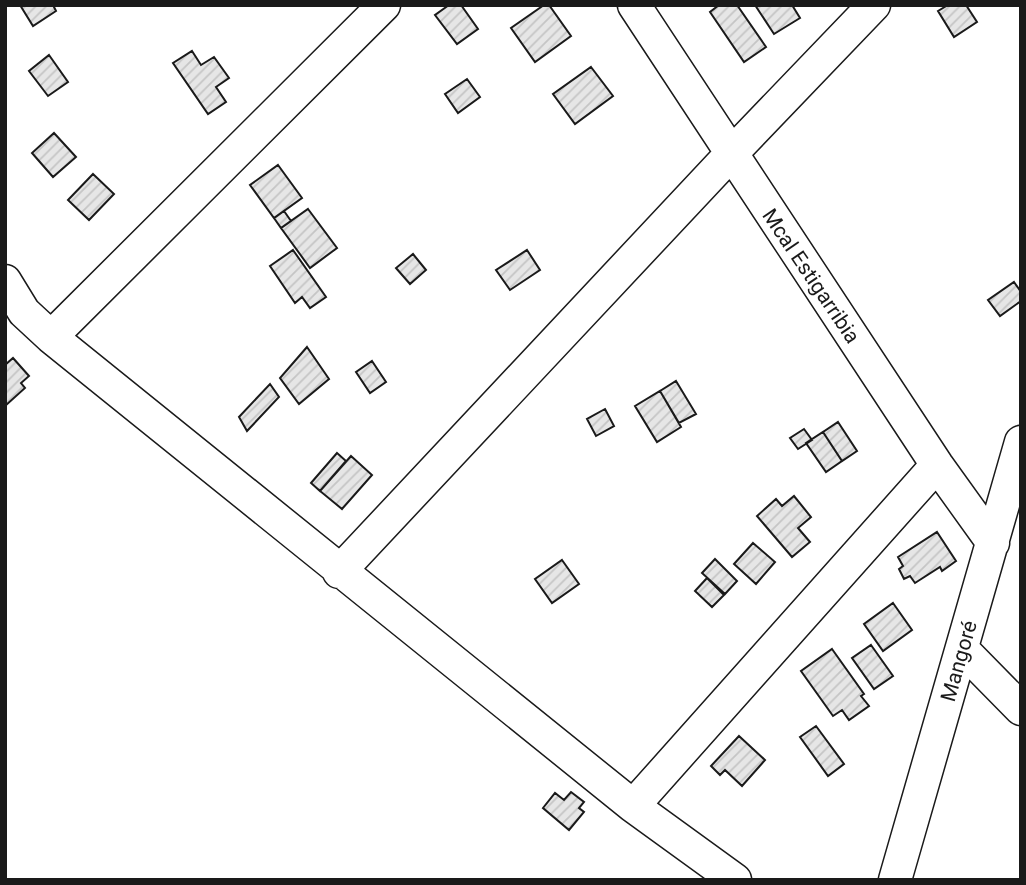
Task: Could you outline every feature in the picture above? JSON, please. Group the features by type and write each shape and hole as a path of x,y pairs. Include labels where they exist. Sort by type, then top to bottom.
{"street":[{"path":"51,337 384,5"},
{"name":"Mcal Estigarribia","path":"634,5 937,465 993,543"},
{"path":"339,572 874,5"},
{"path":"5,281 24,313 51,337 339,572 633,806 735,880"},
{"name":"Mangoré","path":"895,880 1018,462"},
{"path":"633,806 937,465"},
{"path":"962,649 1021,709"}],"building":[{"path":"20,5 53,5 56,11 33,26"},
{"path":"449,5 461,5 478,29 457,44 435,15"},
{"path":"544,5 549,5 571,36 535,62 511,28"},
{"path":"719,5 737,5 766,47 744,62 710,12"},
{"path":"755,5 792,5 800,18 774,34"},
{"path":"948,5 966,5 977,22 954,37 938,11"},
{"path":"192,51 201,65 214,57 229,78 216,87 226,102 208,114 173,63"},
{"path":"49,55 68,82 48,96 29,71"},
{"path":"591,67 613,96 575,124 553,94"},
{"path":"467,79 480,97 458,113 445,94"},
{"path":"54,133 76,157 53,177 32,153"},
{"path":"278,165 302,198 274,218 250,185"},
{"path":"93,174 114,194 89,220 68,200"},
{"path":"308,209 337,248 310,268 281,228"},
{"path":"284,211 291,221 281,228 274,218"},
{"path":"293,250 326,297 310,308 302,297 295,303 270,266"},
{"path":"527,250 540,270 510,290 496,270"},
{"path":"413,254 426,270 410,284 396,268"},
{"path":"1014,282 1021,292 1021,301 1000,316 988,300"},
{"path":"307,347 329,379 299,404 280,378"},
{"path":"13,358 29,376 21,383 25,388 5,406 5,365"},
{"path":"372,361 386,382 370,393 356,372"},
{"path":"676,381 696,414 679,423 660,391"},
{"path":"270,384 279,397 247,431 239,417"},
{"path":"660,391 681,427 657,442 635,406"},
{"path":"605,409 614,426 596,436 587,419"},
{"path":"838,422 857,451 842,461 823,432"},
{"path":"804,429 812,440 798,449 790,438"},
{"path":"823,432 842,461 826,472 806,443"},
{"path":"337,453 346,461 320,491 311,483"},
{"path":"351,456 372,475 342,509 320,491"},
{"path":"794,496 811,517 798,528 810,542 792,557 757,516 776,499 782,506"},
{"path":"937,532 956,561 942,571 940,567 915,583 910,576 904,579 899,569 903,566 898,557"},
{"path":"753,543 775,562 756,584 734,564"},
{"path":"715,559 737,581 725,594 702,573"},
{"path":"562,560 579,584 552,603 535,579"},
{"path":"707,578 724,595 712,607 695,591"},
{"path":"893,603 912,630 883,651 864,624"},
{"path":"871,645 893,676 874,689 852,658"},
{"path":"832,649 864,694 861,696 869,706 849,720 842,710 833,716 801,671"},
{"path":"816,726 844,764 828,776 800,737"},
{"path":"739,736 765,760 742,786 725,770 720,775 711,766"},
{"path":"571,792 584,802 579,808 584,812 569,830 543,808 555,793 564,800"}]}
